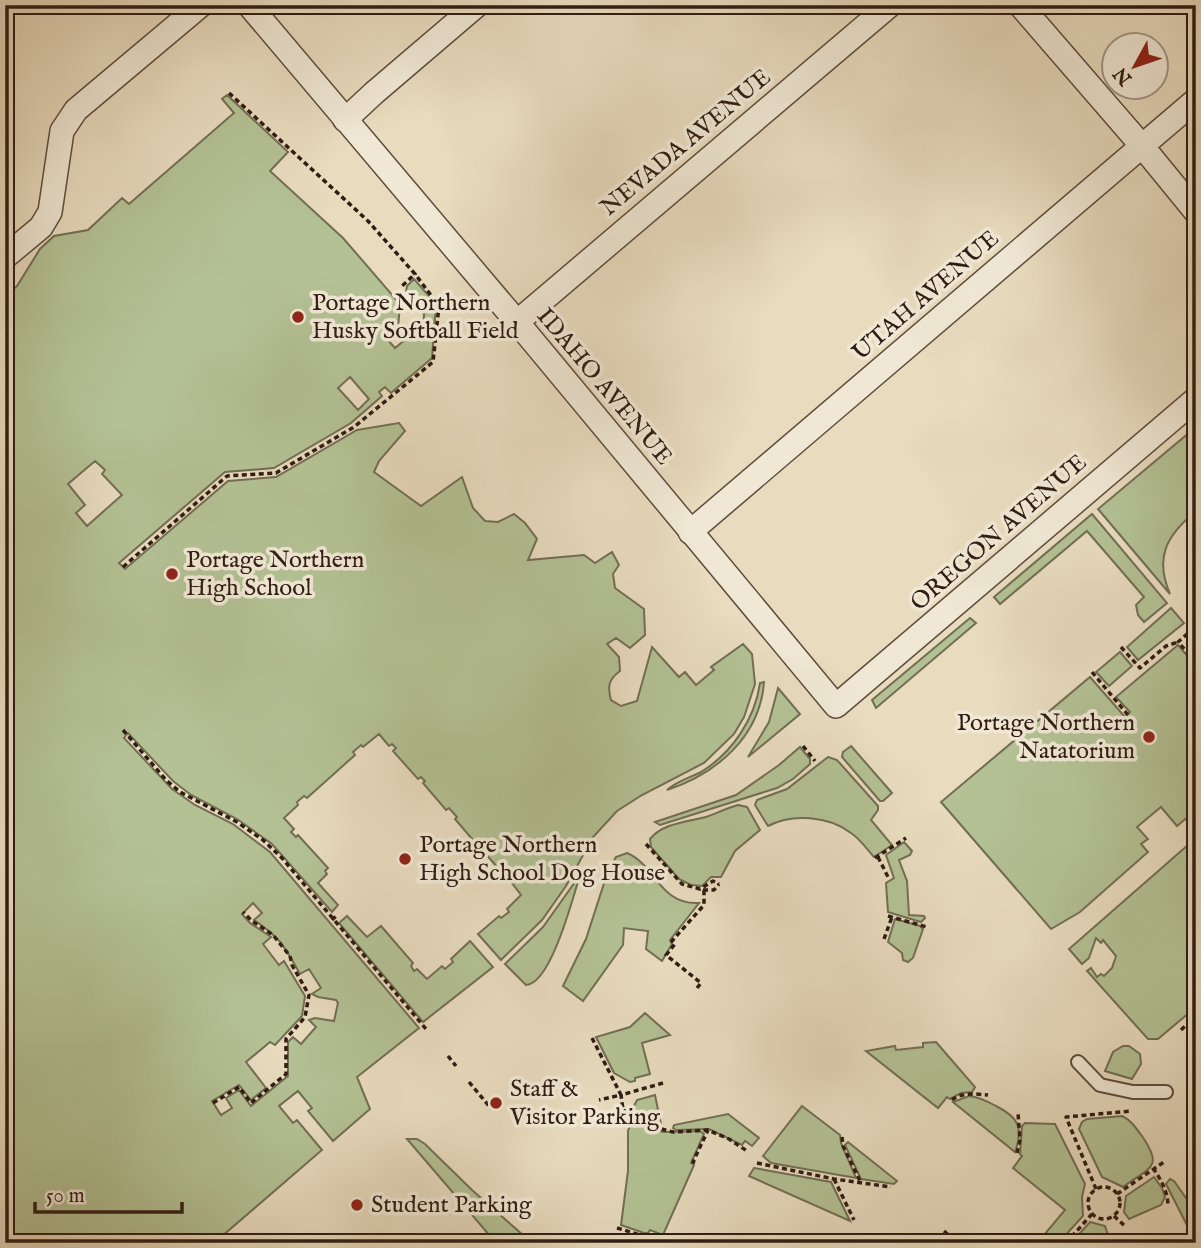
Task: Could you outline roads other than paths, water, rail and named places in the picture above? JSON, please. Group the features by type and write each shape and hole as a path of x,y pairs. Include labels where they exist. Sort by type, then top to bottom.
{"street":[{"path":"5,257 41,227 50,212 62,131 67,121 76,110 201,5"},
{"name":"IDAHO AVENUE","path":"248,5 517,322 836,706"},
{"path":"345,120 477,5"},
{"name":"NEVADA AVENUE","path":"517,322 890,5"},
{"path":"1020,5 1196,212"},
{"name":"UTAH AVENUE","path":"690,532 1196,100"},
{"name":"OREGON AVENUE","path":"836,706 1196,398"}],"lane":[{"path":"1078,1062 1100,1085 1132,1092 1166,1092"}],"place":[{"name":"Portage Northern Husky Softball Field","path":"298,317"},
{"name":"Portage Northern High School","path":"172,574"},
{"name":"Portage Northern Natatorium","path":"1149,737"},
{"name":"Portage Northern High School Dog House","path":"405,859"},
{"name":"Staff & Visitor Parking","path":"496,1103"},
{"name":"Student Parking","path":"357,1205"}]}
